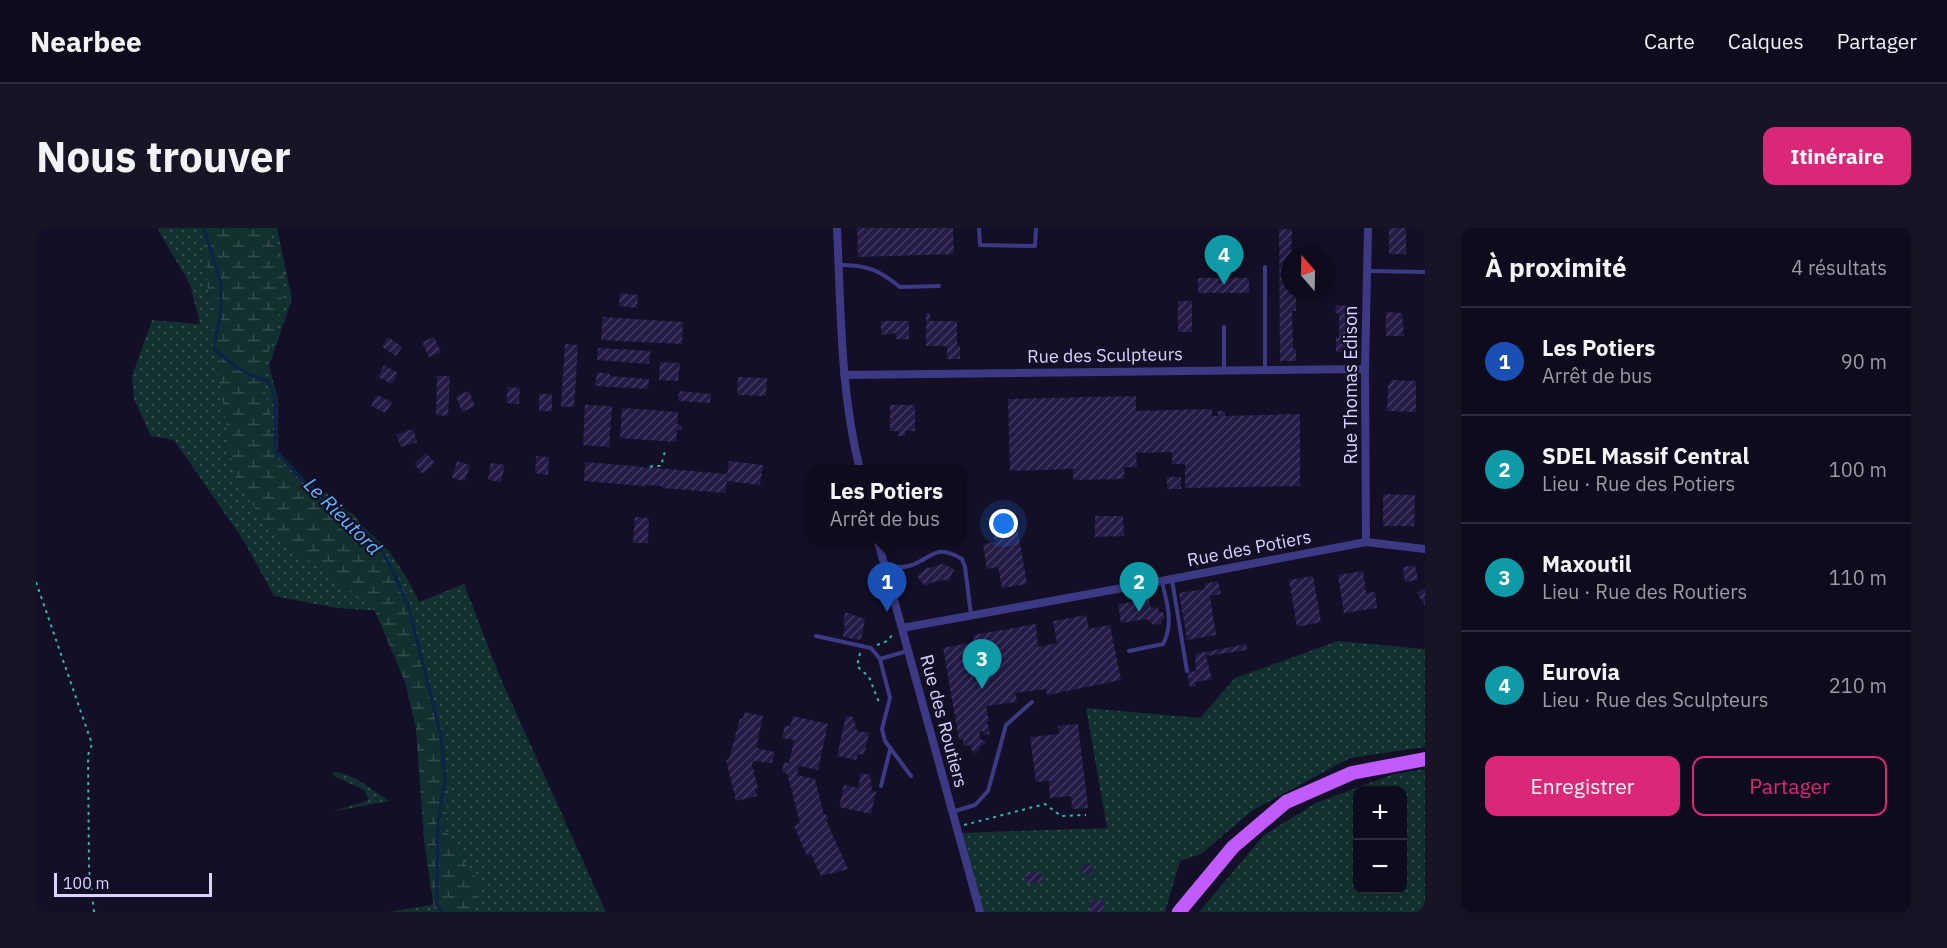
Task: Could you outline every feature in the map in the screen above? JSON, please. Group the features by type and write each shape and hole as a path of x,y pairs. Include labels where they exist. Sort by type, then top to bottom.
{"main road":[{"path":"1179,912 1233,847 1286,802 1352,773 1425,759"}],"street":[{"path":"837,228 844,375 851,436 859,465"},
{"name":"Rue Thomas Edison","path":"1366,542 1365,369 1368,228"},
{"name":"Rue des Sculpteurs","path":"844,375 1365,369"},
{"name":"Rue des Potiers","path":"902,628 1366,542 1425,549"},
{"name":"Rue des Routiers","path":"878,543 980,912"}],"lane":[{"path":"979,228 980,245 1002,246 1035,246 1036,228"},
{"path":"839,265 854,265 881,272 900,287 939,286"},
{"path":"1265,267 1265,369"},
{"path":"1367,271 1425,272"},
{"path":"1224,327 1224,370"},
{"path":"885,567 909,566 928,555 943,551 962,559 971,616"},
{"path":"1172,579 1188,670"},
{"path":"1129,651 1163,644 1169,634 1169,611 1161,581"},
{"path":"816,636 871,648 880,659 890,698 882,729 885,741 911,776"},
{"path":"880,659 908,650"},
{"path":"951,812 975,805 988,791 1006,725 1032,702"},
{"path":"881,786 890,750"}],"path":[{"path":"650,467 662,466 665,451"},
{"path":"36,582 92,744 88,755 89,869 94,912"},
{"path":"956,828 1045,804 1061,816 1086,815"}],"green space":[{"path":"158,228 277,228 292,299 269,366 278,399 278,451 305,480 333,498 390,552 419,602 464,584 500,677 606,912 389,912 437,904 413,703 383,611 337,608 274,596 244,541 174,440 151,436 134,399 132,376 152,320 200,324 190,284"},
{"path":"202,228 272,228 271,237 284,270 282,301 261,375 280,464 296,481 354,515 391,562 409,601 449,776 446,831 465,864 478,880 477,905 473,912 435,912 434,909 424,840 416,728 405,682 375,611 340,582 285,544 258,513 234,475 212,333"},
{"path":"1338,641 1425,649 1425,747 1350,758 1253,810 1201,854 1180,861 1165,912 984,912 960,833 1107,828 1086,708 1200,718 1235,678"},
{"path":"1425,769 1425,912 1199,912 1264,835 1316,803 1353,789 1353,894 1407,894 1407,786 1362,786 1391,775"},
{"path":"337,772 358,780 389,801 331,812 369,800 364,790 332,773"}],"building":[{"path":"857,228 953,228 954,254 858,257"},
{"path":"1389,228 1406,228 1406,254 1389,254"},
{"path":"1279,229 1292,229 1291,246 1281,246 1281,300 1296,300 1296,311 1292,311 1293,349 1296,349 1296,361 1280,361"},
{"path":"1198,278 1249,278 1249,293 1198,293"},
{"path":"620,293 638,295 637,308 619,306"},
{"path":"1178,301 1192,301 1192,332 1178,332"},
{"path":"1336,305 1351,306 1350,349 1347,352 1336,352 1336,338 1339,338 1339,313 1335,313"},
{"path":"1386,312 1402,313 1404,336 1386,336"},
{"path":"926,313 930,313 930,321 957,321 957,346 960,346 960,359 947,359 947,346 926,346"},
{"path":"603,317 683,322 682,344 601,340"},
{"path":"881,321 909,321 909,339 896,339 896,333 881,335"},
{"path":"388,337 402,347 396,356 382,347"},
{"path":"434,337 441,352 429,357 422,342"},
{"path":"565,344 578,345 574,407 561,407"},
{"path":"598,348 650,351 649,364 597,360"},
{"path":"660,362 680,363 678,381 659,380"},
{"path":"384,365 398,373 392,384 378,377"},
{"path":"597,372 610,374 610,376 649,379 648,389 595,386"},
{"path":"437,376 450,376 448,416 436,415"},
{"path":"738,377 767,378 766,396 737,395"},
{"path":"1392,380 1416,381 1416,412 1387,411 1388,385"},
{"path":"508,387 520,388 519,404 506,403"},
{"path":"469,391 475,406 462,412 456,396"},
{"path":"679,391 711,394 710,403 678,401"},
{"path":"539,394 552,394 552,411 539,411"},
{"path":"377,395 392,402 386,413 371,406"},
{"path":"1136,396 1136,411 1212,409 1212,416 1218,416 1218,411 1225,411 1225,416 1300,414 1300,486 1185,488 1185,464 1172,464 1172,452 1136,453 1137,467 1124,467 1124,479 1073,480 1073,469 1010,471 1008,399"},
{"path":"585,405 612,406 609,447 583,445"},
{"path":"890,405 915,405 915,431 905,431 905,436 898,436 899,431 890,431"},
{"path":"622,408 678,412 677,424 682,425 681,430 677,430 676,442 620,438"},
{"path":"413,429 417,442 401,447 396,435"},
{"path":"426,453 435,463 423,474 414,464"},
{"path":"536,456 549,457 548,475 535,473"},
{"path":"457,461 470,465 465,481 452,478"},
{"path":"729,461 763,465 760,485 727,481 725,493 584,481 585,462 727,474"},
{"path":"491,463 505,465 501,482 488,480"},
{"path":"1167,477 1181,477 1181,489 1167,489"},
{"path":"1383,494 1415,495 1414,526 1383,526"},
{"path":"1015,515 1027,584 1002,588 998,567 987,569 983,545 995,542 991,519"},
{"path":"1095,516 1123,516 1124,536 1095,537"},
{"path":"635,517 649,518 648,543 633,543"},
{"path":"943,564 954,569 949,582 944,580 925,586 917,576 927,567"},
{"path":"1415,565 1418,580 1405,582 1403,567"},
{"path":"1363,571 1366,593 1375,592 1377,608 1344,613 1338,575"},
{"path":"1313,576 1321,622 1297,627 1289,580"},
{"path":"1218,581 1221,594 1210,596 1216,635 1187,640 1179,593 1205,589 1204,584"},
{"path":"1425,588 1425,606 1417,593"},
{"path":"1149,599 1151,608 1157,607 1159,612 1163,612 1165,618 1162,619 1161,624 1154,625 1147,619 1121,623 1118,604"},
{"path":"845,612 865,619 861,640 843,637"},
{"path":"1086,615 1089,629 1110,625 1121,680 1047,695 1046,689 1015,693 1017,702 986,706 990,734 984,735 983,731 979,732 981,740 986,743 976,754 969,745 963,746 963,739 959,740 943,648 974,642 973,635 1036,624 1038,647 1057,643 1053,621"},
{"path":"1246,644 1247,650 1206,656 1212,679 1196,682 1196,686 1190,687 1187,672 1196,671 1195,654"},
{"path":"744,712 763,716 756,748 775,752 772,763 753,761 758,788 755,789 757,796 736,801 726,760 729,759 740,718 743,719"},
{"path":"793,716 828,724 818,770 799,766 797,775 815,779 824,815 826,814 828,819 826,820 848,869 821,876 811,854 807,856 794,826 800,823 787,773 782,772 784,762 789,763 794,740 782,738 785,725 790,726"},
{"path":"846,716 853,717 857,731 869,733 864,755 858,754 856,760 837,756"},
{"path":"1078,724 1088,808 1072,809 1071,796 1050,798 1049,781 1036,782 1030,737 1059,734 1058,726"},
{"path":"861,773 870,775 872,791 876,792 871,814 839,807 844,785 858,788"},
{"path":"1091,864 1092,874 1083,875 1082,865"},
{"path":"1041,871 1043,881 1027,884 1025,874"},
{"path":"1090,900 1104,900 1103,912 1090,912"}],"waterway":[{"name":"Le Rieutord","path":"204,228 221,284 221,309 214,349 233,365 268,381 275,398 276,451 300,478 362,529 380,548 408,605 441,736 445,780 438,821 437,904 441,912"}],"place":[{"name":"Eurovia","path":"1224,285"},
{"name":"Les Potiers","path":"887,612"},
{"name":"SDEL Massif Central","path":"1139,612"},
{"name":"Maxoutil","path":"982,689"}]}
